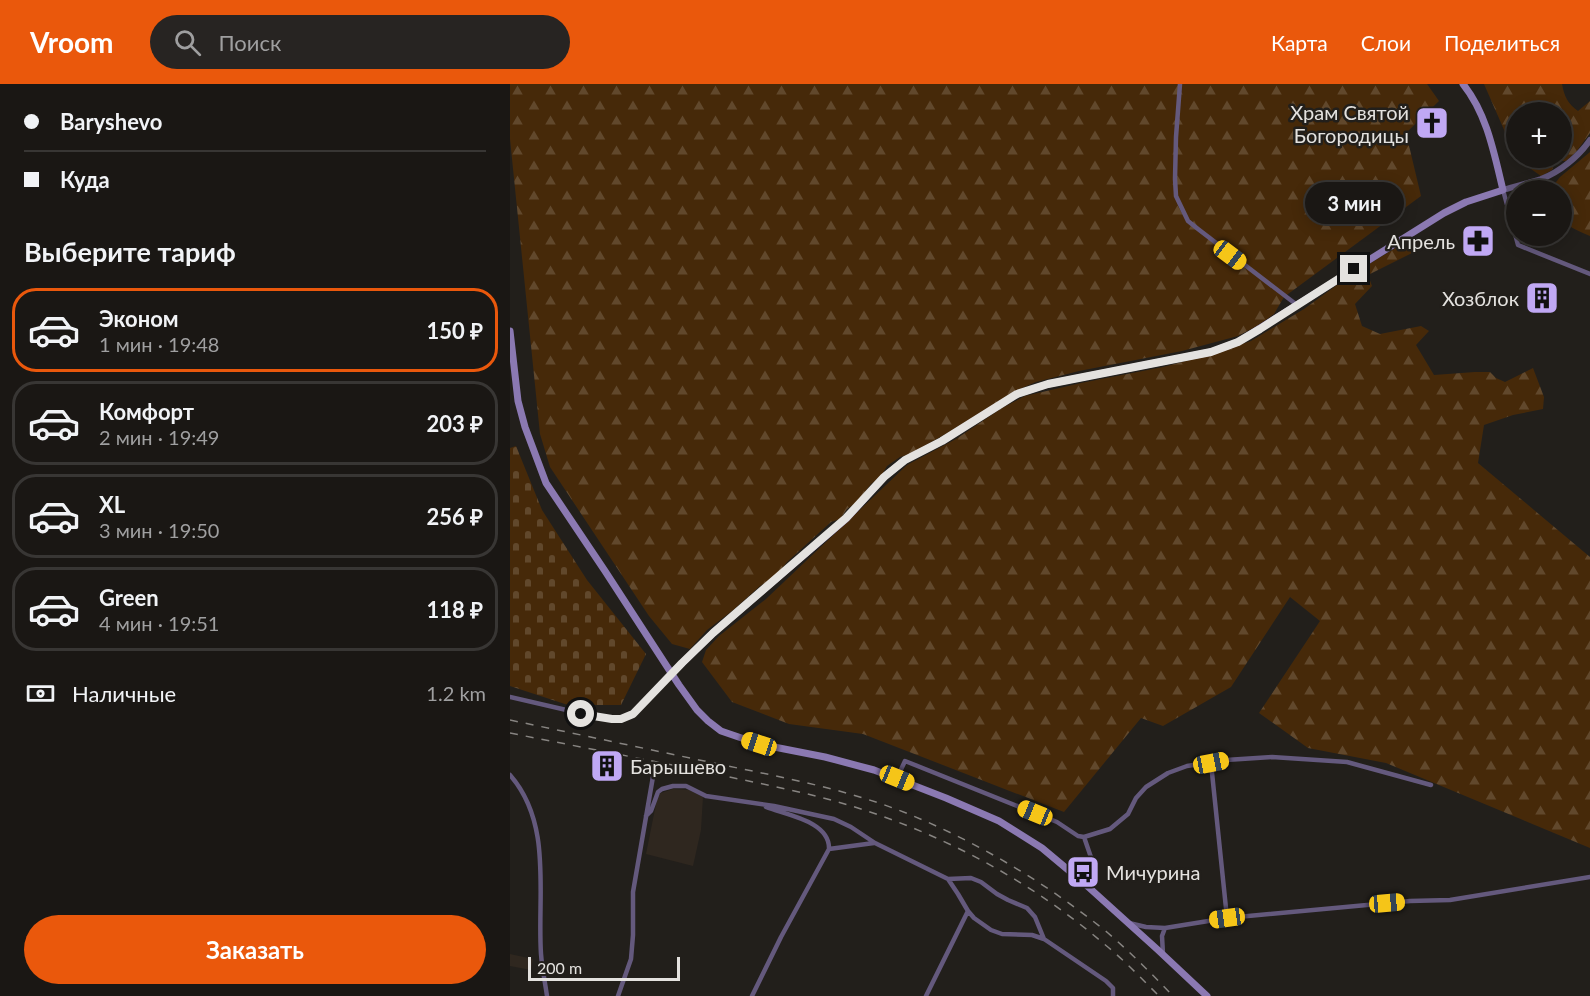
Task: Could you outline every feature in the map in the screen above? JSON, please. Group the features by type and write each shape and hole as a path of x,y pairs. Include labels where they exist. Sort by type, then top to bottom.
{"main road":[{"path":"672,673 713,633 846,518 884,477 905,460 942,441 1017,394 1048,384 1211,352 1238,342 1444,213 1466,202 1503,190 1487,128 1462,84"},
{"path":"510,331 518,401 546,483 679,685 708,722 722,731 759,744 825,757 874,770 999,821 1042,848 1163,954 1207,996"}],"street":[{"path":"1180,84 1175,179 1176,196 1188,221 1297,306"},
{"path":"1590,140 1584,149 1556,171 1542,179 1503,190 1518,246 1590,274"},
{"path":"510,697 588,716 621,719 633,714 672,673"},
{"path":"897,778 905,761 1057,822 1078,836 1084,837 1110,829 1128,814 1136,798 1146,787 1168,773 1187,766 1226,760 1272,757 1347,762 1431,785"},
{"path":"1211,763 1227,918"},
{"path":"618,996 631,958 633,892 655,765"},
{"path":"511,779 525,796 533,814 542,884 541,955 548,996"},
{"path":"646,816 651,811 658,792 673,786 686,786 706,796 774,806 834,819 875,843 948,879 971,878 1008,900 1027,908 1035,917 1044,939"},
{"path":"752,996 829,849 829,842 819,829 806,820 760,805"},
{"path":"1084,837 1094,866"},
{"path":"829,849 875,843"},
{"path":"1128,923 1165,928 1227,918 1410,901 1450,900 1590,877"},
{"path":"948,879 974,918 991,930 1002,934 1032,935 1044,939 1106,981 1113,988 1113,996"},
{"path":"926,996 968,912"},
{"path":"1163,954 1162,936 1165,928"}],"shaded area":[{"path":"673,789 689,790 703,797 701,830 693,866 646,854 658,794"},
{"path":"510,954 533,959 531,970 510,966"}],"green space":[{"path":"510,84 1427,84 1439,101 1406,133 1421,196 1284,297 1274,314 1238,336 1182,351 1079,371 1036,382 1015,391 949,432 887,466 881,476 871,484 857,502 847,509 840,519 831,522 787,562 775,577 760,586 707,630 690,649 672,644 649,616 550,467 540,434 510,139"},
{"path":"1484,84 1562,84 1569,102 1506,102 1505,132"},
{"path":"1590,101 1590,133 1572,156 1572,106 1578,111"},
{"path":"1590,152 1590,236 1572,227 1572,180 1558,180"},
{"path":"1530,168 1553,168 1541,176"},
{"path":"1407,241 1412,253 1368,275 1372,286 1355,304 1362,326 1380,334 1421,326 1429,331 1416,345 1434,375 1490,372 1505,382 1533,368 1544,397 1543,409 1513,415 1484,425 1478,463 1590,557 1590,848 1386,763 1308,748 1259,713 1320,621 1290,597 1231,687 1163,726 1141,718 1064,812 863,734 789,724 732,702 702,662 706,650 719,636 766,599 907,465 956,439 1002,408 1025,396 1163,367 1251,341"},
{"path":"516,446 542,510 587,580 646,654 621,705 568,705 510,686 510,448"}],"railway":[{"path":"510,720 818,786 865,798 911,815 989,852 1062,898 1108,933 1173,996"},
{"path":"510,733 809,794 894,820 988,864 1048,901 1110,949 1159,996"}],"place":[{"name":"Храм Святой Богородицы","path":"1432,123"},
{"name":"Апрель","path":"1478,241"},
{"name":"Хозблок","path":"1542,298"},
{"name":"Барышево","path":"607,766"},
{"name":"Мичурина","path":"1083,872"}],"route":[{"path":"581,714 612,719 621,719 633,714 713,633 846,518 884,477 905,460 942,441 1017,394 1048,384 1211,352 1238,342 1354,269"}]}
